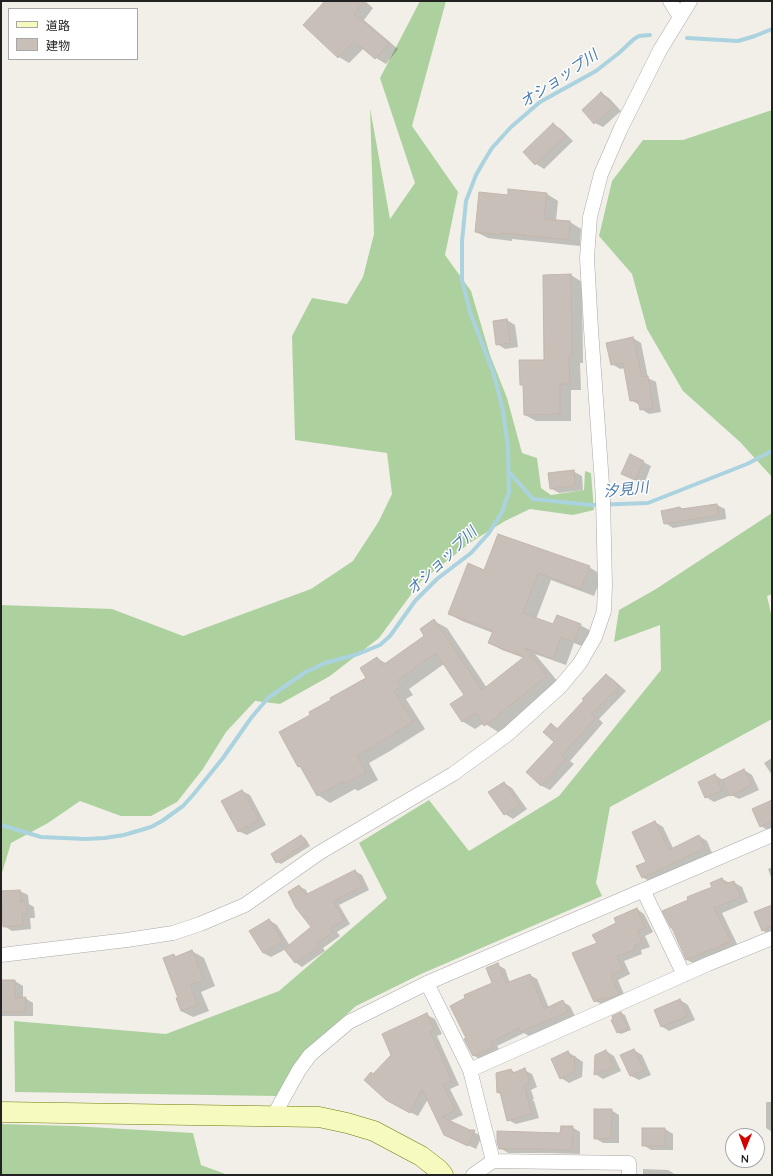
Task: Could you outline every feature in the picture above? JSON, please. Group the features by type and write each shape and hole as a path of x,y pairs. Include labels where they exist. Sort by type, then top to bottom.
{"street":[{"path":"670,1 680,17"},
{"path":"1,955 173,933 200,924 245,905 319,853 453,774 502,738 560,687 580,663 595,637 604,611 605,585 603,498 587,258 590,218 601,174 621,128 660,50 690,1"},
{"path":"274,1115 299,1070 310,1055 349,1022 427,983 772,835"},
{"path":"643,890 684,975"},
{"path":"470,1070 684,975 772,938"},
{"path":"427,983 470,1070 493,1161"},
{"path":"1,1112 274,1115 319,1117 347,1122 374,1130 421,1156 443,1175"},
{"path":"473,1175 493,1161 629,1163 629,1175"}],"green space":[{"path":"420,1 446,1 412,126 458,192 445,255 471,291 490,355 507,398 522,453 537,458 541,488 551,495 584,490 585,471 591,473 594,510 573,515 530,509 505,521 471,542 421,581 379,638 330,676 280,704 255,701 226,732 203,769 177,802 151,816 121,816 80,801 48,823 11,843 1,874 1,605 112,609 183,636 311,589 353,561 379,521 392,494 387,453 295,440 292,336 312,298 347,304 363,277 374,234 370,108 390,219 415,183 380,78"},
{"path":"772,110 772,477 740,442 683,391 647,329 632,274 599,236 612,181 643,140 683,140"},
{"path":"772,513 772,594 767,596 772,618 772,719 610,807 596,883 602,896 421,974 356,1006 308,1049 276,1096 15,1092 14,1021 166,1034 279,991 387,898 359,843 429,800 469,851 559,796 661,670 660,625 614,642 619,610 656,589"},
{"path":"1,1124 73,1126 193,1133 201,1165 228,1175 1,1175"}],"building":[{"path":"325,1 364,1 354,14 389,43 375,59 354,41 338,58 303,25"},
{"path":"601,92 614,106 594,124 582,110"},
{"path":"553,123 566,136 535,165 523,152"},
{"path":"508,189 547,193 544,219 570,221 569,240 501,233 501,235 475,232 479,192 508,195"},
{"path":"571,274 572,356 569,356 570,384 560,384 560,414 524,415 523,385 520,385 519,360 544,360 543,275"},
{"path":"507,319 510,343 496,345 493,321"},
{"path":"633,337 642,377 648,376 653,408 640,410 638,400 630,401 623,363 611,365 606,343"},
{"path":"630,454 644,461 635,480 621,474"},
{"path":"574,470 575,486 550,489 548,473"},
{"path":"717,504 719,515 664,524 661,511 680,507 681,509"},
{"path":"498,534 590,566 581,589 538,573 523,613 553,624 557,615 581,624 574,642 561,637 553,659 525,648 547,676 498,715 499,716 484,726 476,713 462,722 450,704 464,695 436,653 397,681 401,687 394,691 413,722 357,756 366,772 344,784 343,781 317,796 300,766 298,767 279,732 310,715 309,712 331,700 330,698 366,678 360,668 377,657 383,665 424,636 420,629 434,619 482,690 524,657 488,643 493,631 448,614 468,563 484,570"},
{"path":"606,674 619,686 591,714 596,718 562,755 566,759 541,786 526,772 554,742 543,732 551,723 557,729 584,700 582,699"},
{"path":"744,769 752,785 730,796 722,780"},
{"path":"715,774 722,791 705,798 698,782"},
{"path":"504,782 520,805 504,815 488,792"},
{"path":"242,790 259,820 238,832 221,801"},
{"path":"772,800 772,821 760,827 752,809"},
{"path":"655,821 669,850 699,835 705,848 642,878 636,866 646,862 632,832"},
{"path":"301,835 307,843 276,863 271,854"},
{"path":"355,870 363,886 333,901 344,920 330,928 333,932 317,944 319,946 310,954 309,953 295,963 284,949 311,927 296,908 288,892 299,885 305,895"},
{"path":"722,878 725,884 734,881 741,897 714,908 731,941 713,950 712,949 686,960 672,928 662,911 688,900 687,897 712,887 710,883"},
{"path":"20,890 21,902 26,901 27,914 22,914 23,925 3,927 1,891"},
{"path":"772,905 772,926 762,931 754,912"},
{"path":"637,908 645,928 638,931 642,943 634,946 635,950 617,956 623,970 611,975 619,994 605,1000 604,997 594,1002 572,953 597,943 592,935 616,923 614,918"},
{"path":"269,919 283,941 263,953 249,931"},
{"path":"192,950 204,980 190,985 198,1005 181,1011 176,998 178,998 163,958 174,954 175,957"},
{"path":"498,963 506,983 530,974 544,1009 563,1000 568,1012 520,1032 519,1028 491,1042 493,1047 473,1056 450,1006 465,998 464,995 492,983 486,968"},
{"path":"1,980 15,980 15,998 26,997 25,1012 1,1012"},
{"path":"680,999 687,1016 661,1027 654,1010"},
{"path":"621,1012 628,1028 617,1033 611,1020 613,1019 612,1016"},
{"path":"427,1013 434,1029 430,1031 452,1081 443,1084 455,1110 442,1117 470,1130 475,1130 468,1146 444,1135 422,1089 410,1113 386,1100 364,1080 371,1072 373,1074 391,1055 382,1034"},
{"path":"634,1049 644,1070 630,1076 620,1055"},
{"path":"606,1050 614,1067 594,1075 595,1055"},
{"path":"568,1051 571,1058 575,1056 574,1072 560,1079 551,1059"},
{"path":"525,1068 530,1083 524,1085 527,1095 525,1096 527,1096 532,1114 507,1121 500,1092 497,1093 496,1073 511,1069 513,1073"},
{"path":"594,1109 612,1109 611,1138 594,1139"},
{"path":"561,1126 573,1126 572,1150 499,1149 497,1142 497,1131 560,1133"},
{"path":"642,1128 665,1128 665,1146 642,1146"}],"waterway":[{"name":"オショップ川","path":"687,38 738,41 772,29"},
{"name":"オショップ川","path":"1,825 41,837 85,839 124,835 151,827 162,821 183,806 193,795 223,758 251,718 268,698 304,673 325,663 358,654 380,645 390,636 415,601 437,579 471,553 489,533 502,512 509,492 508,447 503,411 493,372 470,312 462,280 462,241 466,201 476,175 484,161 492,148 511,127 540,102 596,71 634,39 639,36 650,35"},
{"name":"汐見川","path":"510,473 533,499 591,505 648,503 747,464 772,451"}]}
